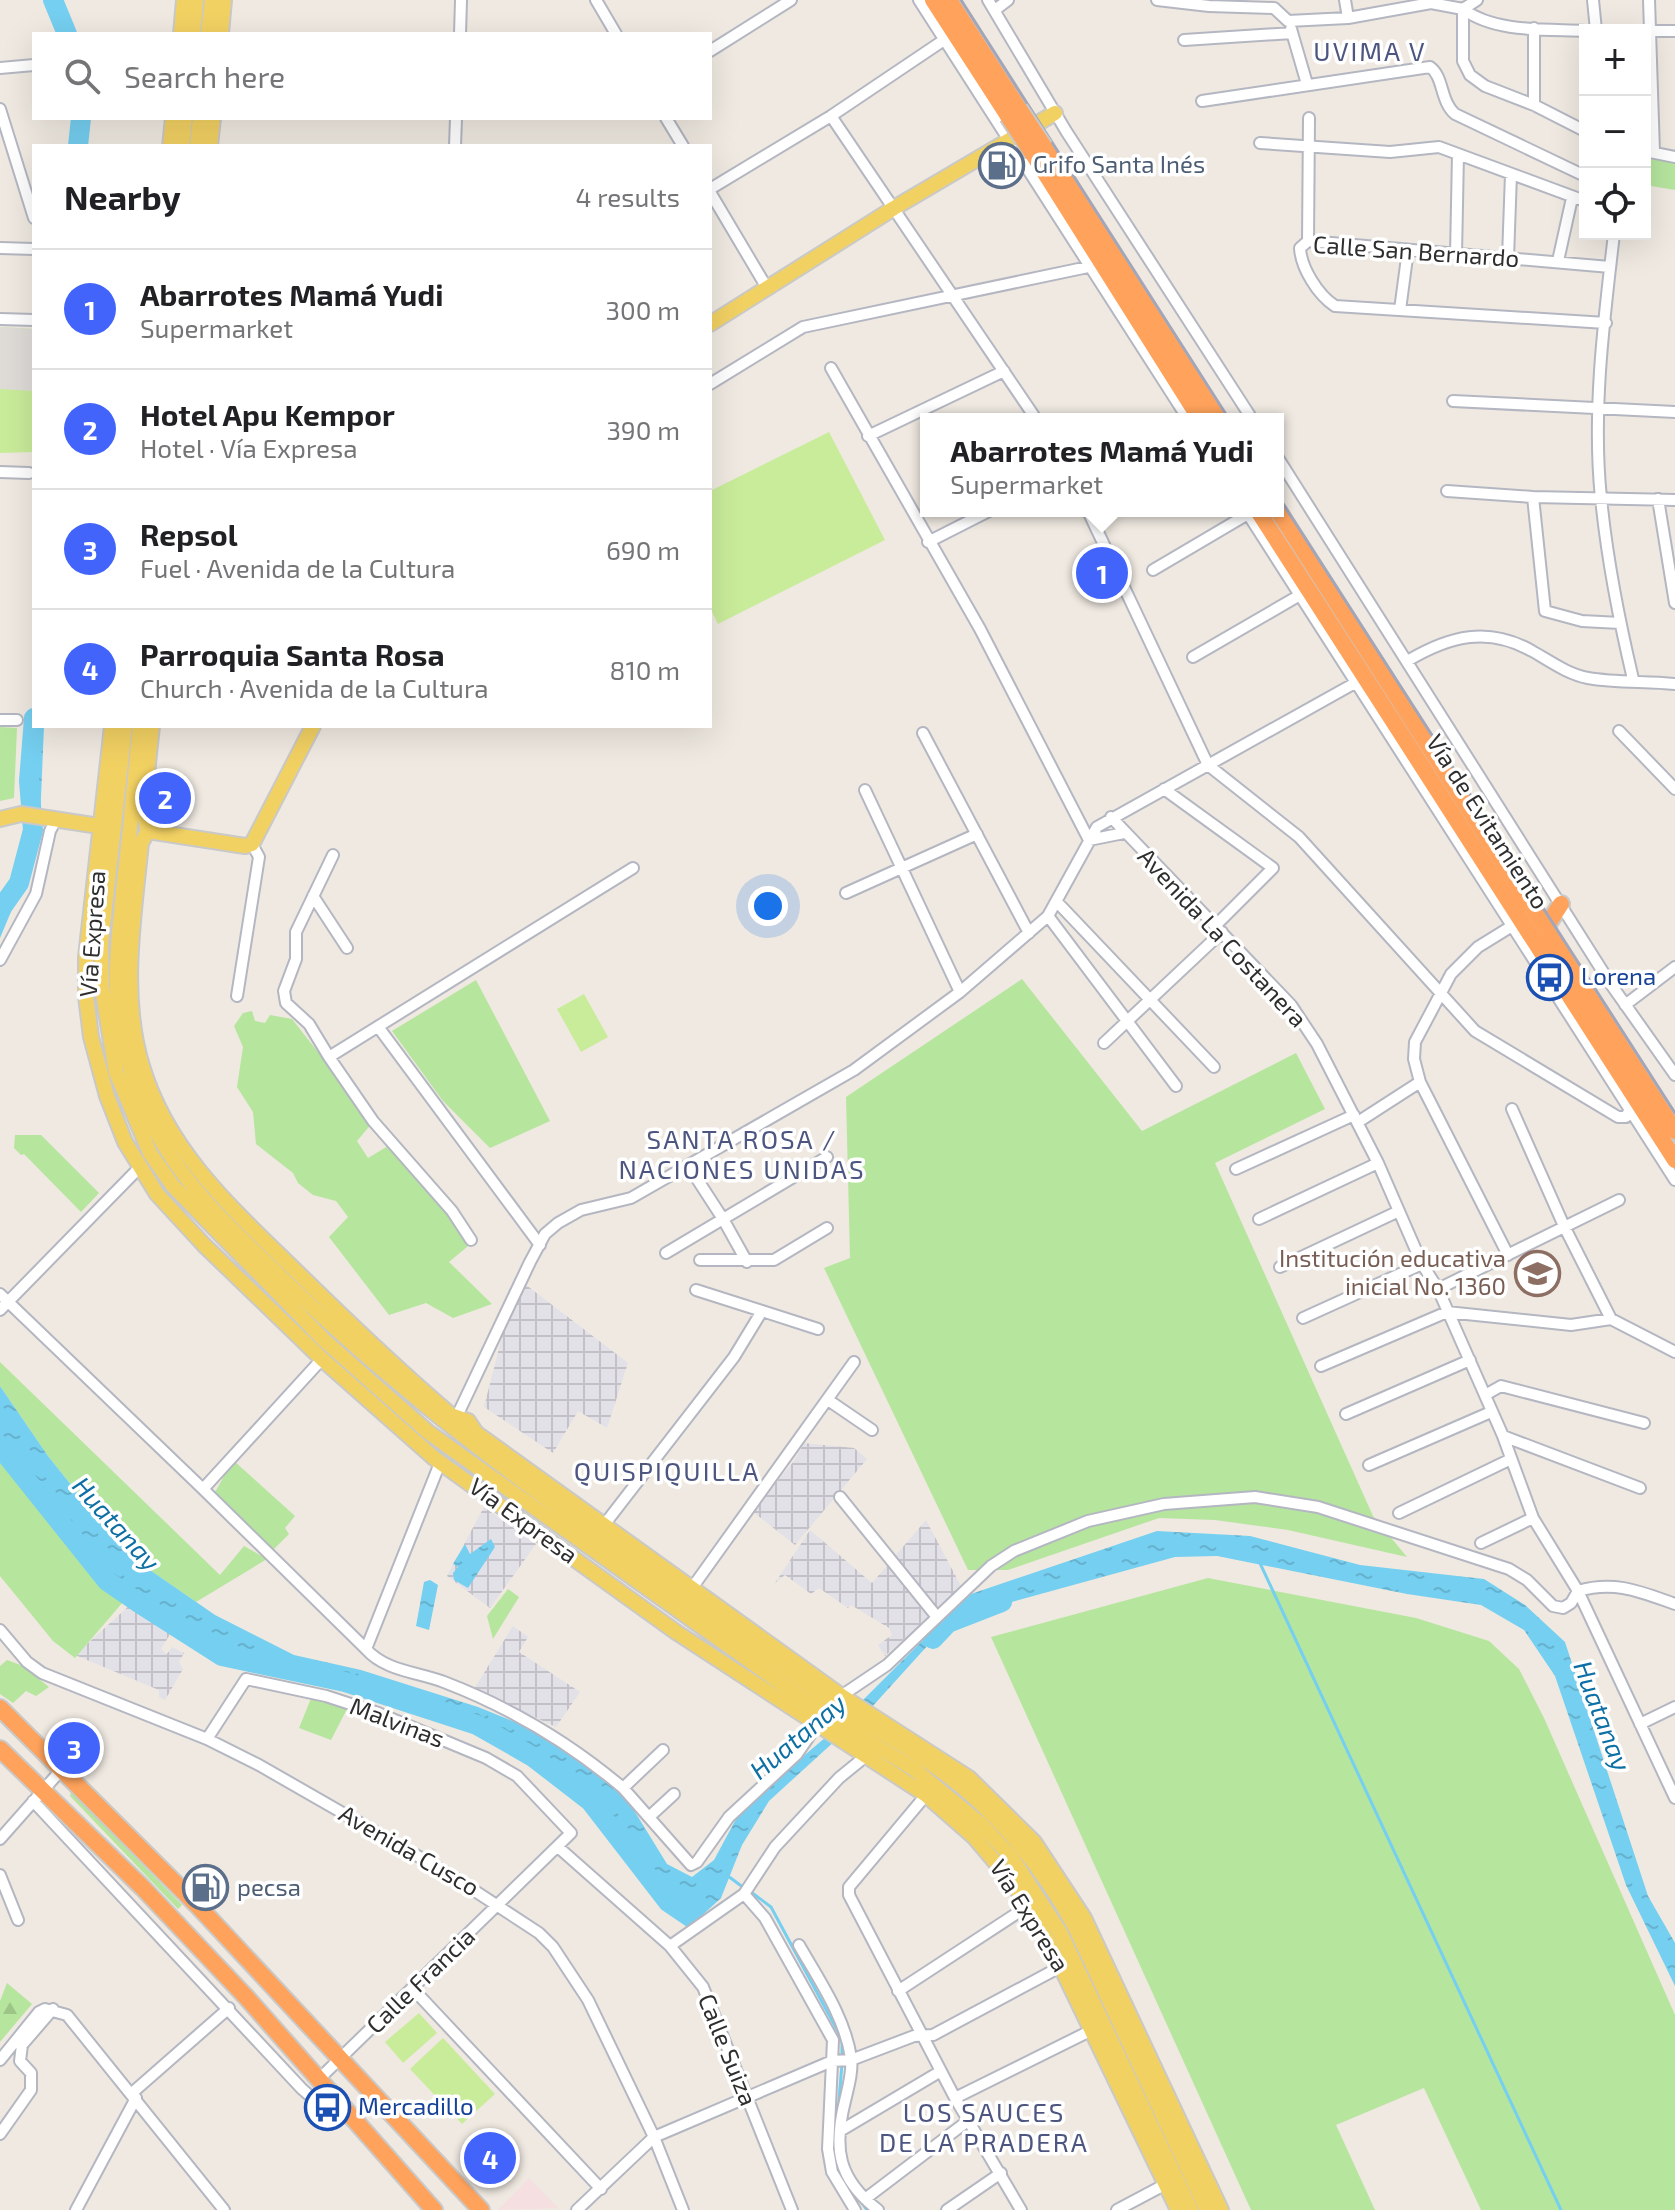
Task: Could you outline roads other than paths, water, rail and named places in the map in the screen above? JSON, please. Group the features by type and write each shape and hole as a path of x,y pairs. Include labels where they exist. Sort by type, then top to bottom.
{"highway":[{"path":"933,0 1013,112"},
{"path":"949,0 1013,112 1033,155 1196,413"},
{"path":"1033,155 1214,413"},
{"name":"Vía de Evitamiento","path":"1254,517 1675,1160"},
{"name":"Vía de Evitamiento","path":"1282,517 1675,1131"},
{"path":"1546,927 1561,904"},
{"path":"0,1708 198,1906 339,2061 481,2210"},
{"path":"0,1749 38,1796 177,1925 434,2210"},
{"path":"177,1925 198,1906"}],"main road":[{"path":"181,32 184,0"},
{"path":"193,32 196,0"},
{"path":"208,32 212,0"},
{"path":"221,32 224,0"},
{"path":"712,323 894,208 1055,113"},
{"path":"170,144 173,120"},
{"path":"182,144 185,120"},
{"path":"197,144 200,120"},
{"path":"210,144 213,120"},
{"name":"Vía Expresa","path":"112,728 86,957 86,996 91,1037 107,1096 139,1168 157,1194 204,1245 322,1359 438,1460 676,1632 829,1710"},
{"name":"Vía Expresa","path":"125,728 131,805 139,841 132,946 134,1029 142,1065 168,1126 194,1165 241,1217 449,1417 468,1421 476,1440 876,1744 969,1778 1003,1809 1061,1879 1108,1967 1221,2210"},
{"name":"Vía Expresa","path":"139,841 131,805 140,728"},
{"name":"Vía Expresa","path":"151,728 131,805 112,847 101,944 106,1029 116,1072 150,1153 206,1224 335,1350 428,1432 876,1744 926,1795 974,1837 1028,1906 1062,1966 1178,2210"},
{"path":"101,824 112,847 139,841 252,844 312,728"},
{"path":"0,819 21,814 101,824 131,805"},
{"path":"449,1417 428,1432 438,1460 466,1461 476,1440"},
{"name":"Vía Expresa","path":"476,1440 692,1588 829,1710"},
{"name":"Vía Expresa","path":"876,1744 924,1758 994,1815 1042,1873 1191,2210"},
{"name":"Vía Expresa","path":"1067,1928 1207,2210"}],"street":[{"path":"460,32 461,0"},
{"path":"596,0 615,32"},
{"path":"712,50 791,0"},
{"path":"919,0 1008,139 1033,155 1088,267 1184,413"},
{"path":"1008,0 992,5 1066,131 1248,413"},
{"path":"1157,0 1272,4 1288,21 1307,84"},
{"path":"1345,0 1348,18"},
{"path":"1463,9 1477,0"},
{"path":"1593,0 1595,24"},
{"path":"1647,24 1649,0"},
{"path":"1288,21 1348,18 1431,1 1463,9 1480,20 1579,31"},
{"path":"1463,9 1463,61 1470,75 1485,86 1534,105 1579,128"},
{"path":"1534,28 1534,105"},
{"path":"1651,31 1675,31"},
{"path":"1184,40 1292,33"},
{"path":"712,189 831,116 944,40"},
{"path":"0,68 32,65"},
{"path":"1202,101 1430,67 1437,73 1448,107 1455,114 1579,173"},
{"path":"0,109 32,212"},
{"path":"831,116 1032,413"},
{"path":"1308,241 1309,118"},
{"path":"455,144 456,120"},
{"path":"667,120 682,144"},
{"path":"1260,143 1404,153 1439,147 1579,200"},
{"path":"1651,151 1675,157"},
{"path":"1456,255 1458,154"},
{"path":"1508,258 1511,174"},
{"path":"712,193 767,288"},
{"path":"1558,261 1572,198"},
{"path":"1613,240 1599,409 1601,498 1620,623 1633,679"},
{"name":"Calle San Bernardo","path":"1400,310 1340,307 1324,299 1300,258 1300,248 1308,241 1610,267"},
{"path":"0,248 32,249"},
{"path":"1408,250 1400,310 1606,323"},
{"path":"712,383 803,327 1088,267"},
{"path":"0,319 32,320"},
{"path":"831,368 980,629 1089,840"},
{"path":"868,436 1004,371"},
{"path":"1453,401 1675,412"},
{"path":"1284,467 1409,660 1610,983 1673,1068"},
{"path":"0,472 29,473"},
{"path":"1447,491 1533,497 1675,500"},
{"path":"1533,497 1545,611 1582,621 1620,623"},
{"path":"1658,499 1675,603"},
{"path":"928,542 977,517"},
{"path":"1091,517 1208,765 1299,837 1475,1031 1618,1117 1626,1117 1630,1109"},
{"path":"1153,570 1243,517"},
{"path":"1254,517 1355,683 1401,743 1512,926 1675,1180"},
{"path":"1193,657 1300,595"},
{"path":"1409,660 1439,642 1456,638 1508,639 1564,670 1587,678 1675,684"},
{"path":"449,1417 545,1234 567,1217 631,1198 854,1070 960,992 1048,916 1089,840 1111,817 1355,683"},
{"path":"0,720 17,720"},
{"path":"1619,731 1675,789"},
{"path":"923,733 1029,933"},
{"path":"1104,1043 1153,1000 1273,868 1164,789"},
{"path":"865,790 960,992"},
{"name":"Avenida La Costanera","path":"1111,817 1291,1005 1317,1044 1378,1163 1422,1264 1438,1289 1503,1436 1509,1460 1533,1518 1578,1591 1674,1793"},
{"path":"0,960 36,894 50,831 57,818"},
{"path":"1089,840 1124,833"},
{"path":"846,893 977,834"},
{"path":"237,996 259,857 252,844"},
{"path":"333,855 296,932 296,959 284,991 286,1003 309,1024 373,1121 452,1211 471,1240"},
{"path":"329,1057 633,868"},
{"path":"313,896 347,948"},
{"path":"1057,902 1214,1067"},
{"path":"1048,916 1176,1086"},
{"path":"1508,1255 1420,1082 1414,1059 1415,1042 1451,974 1478,947 1512,926"},
{"path":"1625,1005 1675,967"},
{"path":"379,1028 540,1245"},
{"path":"1236,1169 1356,1118 1420,1082"},
{"path":"1512,1109 1564,1226 1611,1319"},
{"path":"666,1253 827,1157"},
{"path":"1259,1219 1378,1163"},
{"path":"688,1165 747,1262"},
{"path":"4,1306 139,1168"},
{"path":"1438,1289 1619,1200"},
{"path":"1280,1267 1399,1211"},
{"path":"700,1260 774,1260 827,1228"},
{"path":"1303,1318 1422,1264"},
{"path":"696,1290 818,1329"},
{"path":"0,1294 4,1306 203,1489 381,1663 443,1681 549,1733 623,1788 683,1860 691,1865 697,1862 729,1817 797,1754 829,1710 887,1665 991,1566 1014,1551 1065,1529 1164,1504 1225,1497 1292,1501 1490,1561 1527,1580 1553,1606 1563,1608 1571,1603 1578,1591 1601,1585 1622,1586 1675,1604"},
{"path":"604,1525 734,1357 762,1311"},
{"path":"1321,1366 1447,1312 1571,1325 1611,1319 1675,1352"},
{"path":"203,1489 322,1359"},
{"path":"1346,1414 1470,1360"},
{"path":"692,1588 854,1362"},
{"path":"1485,1395 1501,1386 1644,1423"},
{"path":"828,1400 872,1430"},
{"path":"1369,1465 1491,1412"},
{"path":"1503,1436 1640,1488"},
{"path":"366,1649 438,1460"},
{"path":"1399,1513 1509,1460"},
{"path":"840,1497 937,1617"},
{"path":"1481,1543 1533,1518"},
{"name":"Avenida Cusco","path":"0,1630 27,1662 42,1673 207,1739 259,1765 499,1904 546,1940 576,1980 654,2137 683,2210"},
{"name":"Malvinas","path":"207,1739 246,1679 326,1696 405,1724 504,1768 534,1792 570,1830 570,1836 558,1847"},
{"path":"1640,1724 1675,1707"},
{"path":"670,1946 744,1894 775,1847 839,1778 876,1744"},
{"path":"623,1788 663,1750"},
{"path":"0,1839 62,1769"},
{"path":"649,1817 674,1794"},
{"path":"926,1795 848,1891 955,2098 1021,2210"},
{"path":"38,1796 309,2095 325,2109 342,2108"},
{"name":"Calle Francia","path":"318,2080 558,1847"},
{"name":"Calle Suiza","path":"558,1847 670,1946 703,1987 792,2210"},
{"path":"0,1875 18,1920"},
{"path":"744,1894 765,1918 833,2040 828,2149 832,2172 855,2210"},
{"path":"898,1991 1028,1906"},
{"path":"799,1945 843,2029 848,2060 840,2131 841,2159 846,2175 878,2210"},
{"path":"577,2210 654,2137 745,2095 833,2061 848,2060 933,2035 1062,1966"},
{"path":"414,1990 601,2189"},
{"path":"76,2210 134,2095 229,2008"},
{"path":"0,2134 31,2090 31,2073 20,2061 22,2045 48,2010"},
{"path":"0,2060 29,2022 48,2010 67,2015 224,2210"},
{"path":"955,2098 1094,2029"},
{"path":"840,2131 941,2071"},
{"path":"865,2199 969,2120"},
{"path":"947,2210 1001,2173"},
{"path":"1117,2210 1166,2184"}],"water":[{"path":"33,728 44,728 39,845 0,938 0,910 19,883 33,830 29,781"},
{"path":"0,1386 48,1456 103,1525 147,1568 215,1615 294,1655 361,1670 478,1707 547,1735 627,1799 667,1864 692,1877 714,1860 742,1808 826,1737 968,1595 1157,1531 1250,1536 1360,1565 1484,1579 1525,1605 1565,1642 1648,1896 1675,1943 1675,1986 1626,1885 1555,1676 1524,1630 1481,1605 1407,1594 1217,1556 1175,1557 979,1611 948,1623 871,1708 769,1801 742,1845 721,1898 696,1921 668,1902 590,1801 533,1758 477,1725 345,1682 222,1656 107,1581 0,1447"},
{"path":"491,1539 495,1547 468,1588 454,1580 453,1573 458,1567 453,1564 465,1544 470,1554"},
{"path":"430,1580 438,1585 429,1630 416,1626 424,1582"}],"waterway":[{"name":"Huatanay","path":"53,0 66,32"},
{"name":"Huatanay","path":"78,144 81,120"},
{"name":"Huatanay","path":"0,910 19,883 33,830 29,781 33,728"},
{"path":"0,1447 107,1581 139,1603 222,1656 345,1682 477,1725 533,1757 590,1801 668,1902 696,1921"},
{"path":"1259,1561 1561,2210"},
{"name":"Huatanay","path":"933,1639 948,1623 1002,1602"},
{"path":"728,1876 744,1888"},
{"path":"751,1892 771,1907 842,2039 842,2056"},
{"path":"838,2112 842,2064"},
{"path":"842,2175 867,2210"}],"railway":[{"path":"961,0 1225,413"},
{"path":"1284,505 1675,1113"}],"place":[{"name":"Grifo Santa Inés","path":"1002,165"},
{"name":"Abarrotes Mamá Yudi","path":"1102,573"},
{"name":"Hotel Apu Kempor","path":"165,798"},
{"name":"Lorena","path":"1550,977"},
{"name":"Institución educativa inicial No. 1360","path":"1537,1273"},
{"name":"Repsol","path":"74,1748"},
{"name":"pecsa","path":"206,1888"},
{"name":"Mercadillo","path":"327,2107"},
{"name":"Parroquia Santa Rosa","path":"490,2158"}],"district":[{"name":"UVIMA V","path":"1370,52"},
{"name":"SANTA ROSA / NACIONES UNIDAS","path":"742,1155"},
{"name":"QUISPIQUILLA","path":"667,1472"},
{"name":"LOS SAUCES DE LA PRADERA","path":"984,2128"}]}
